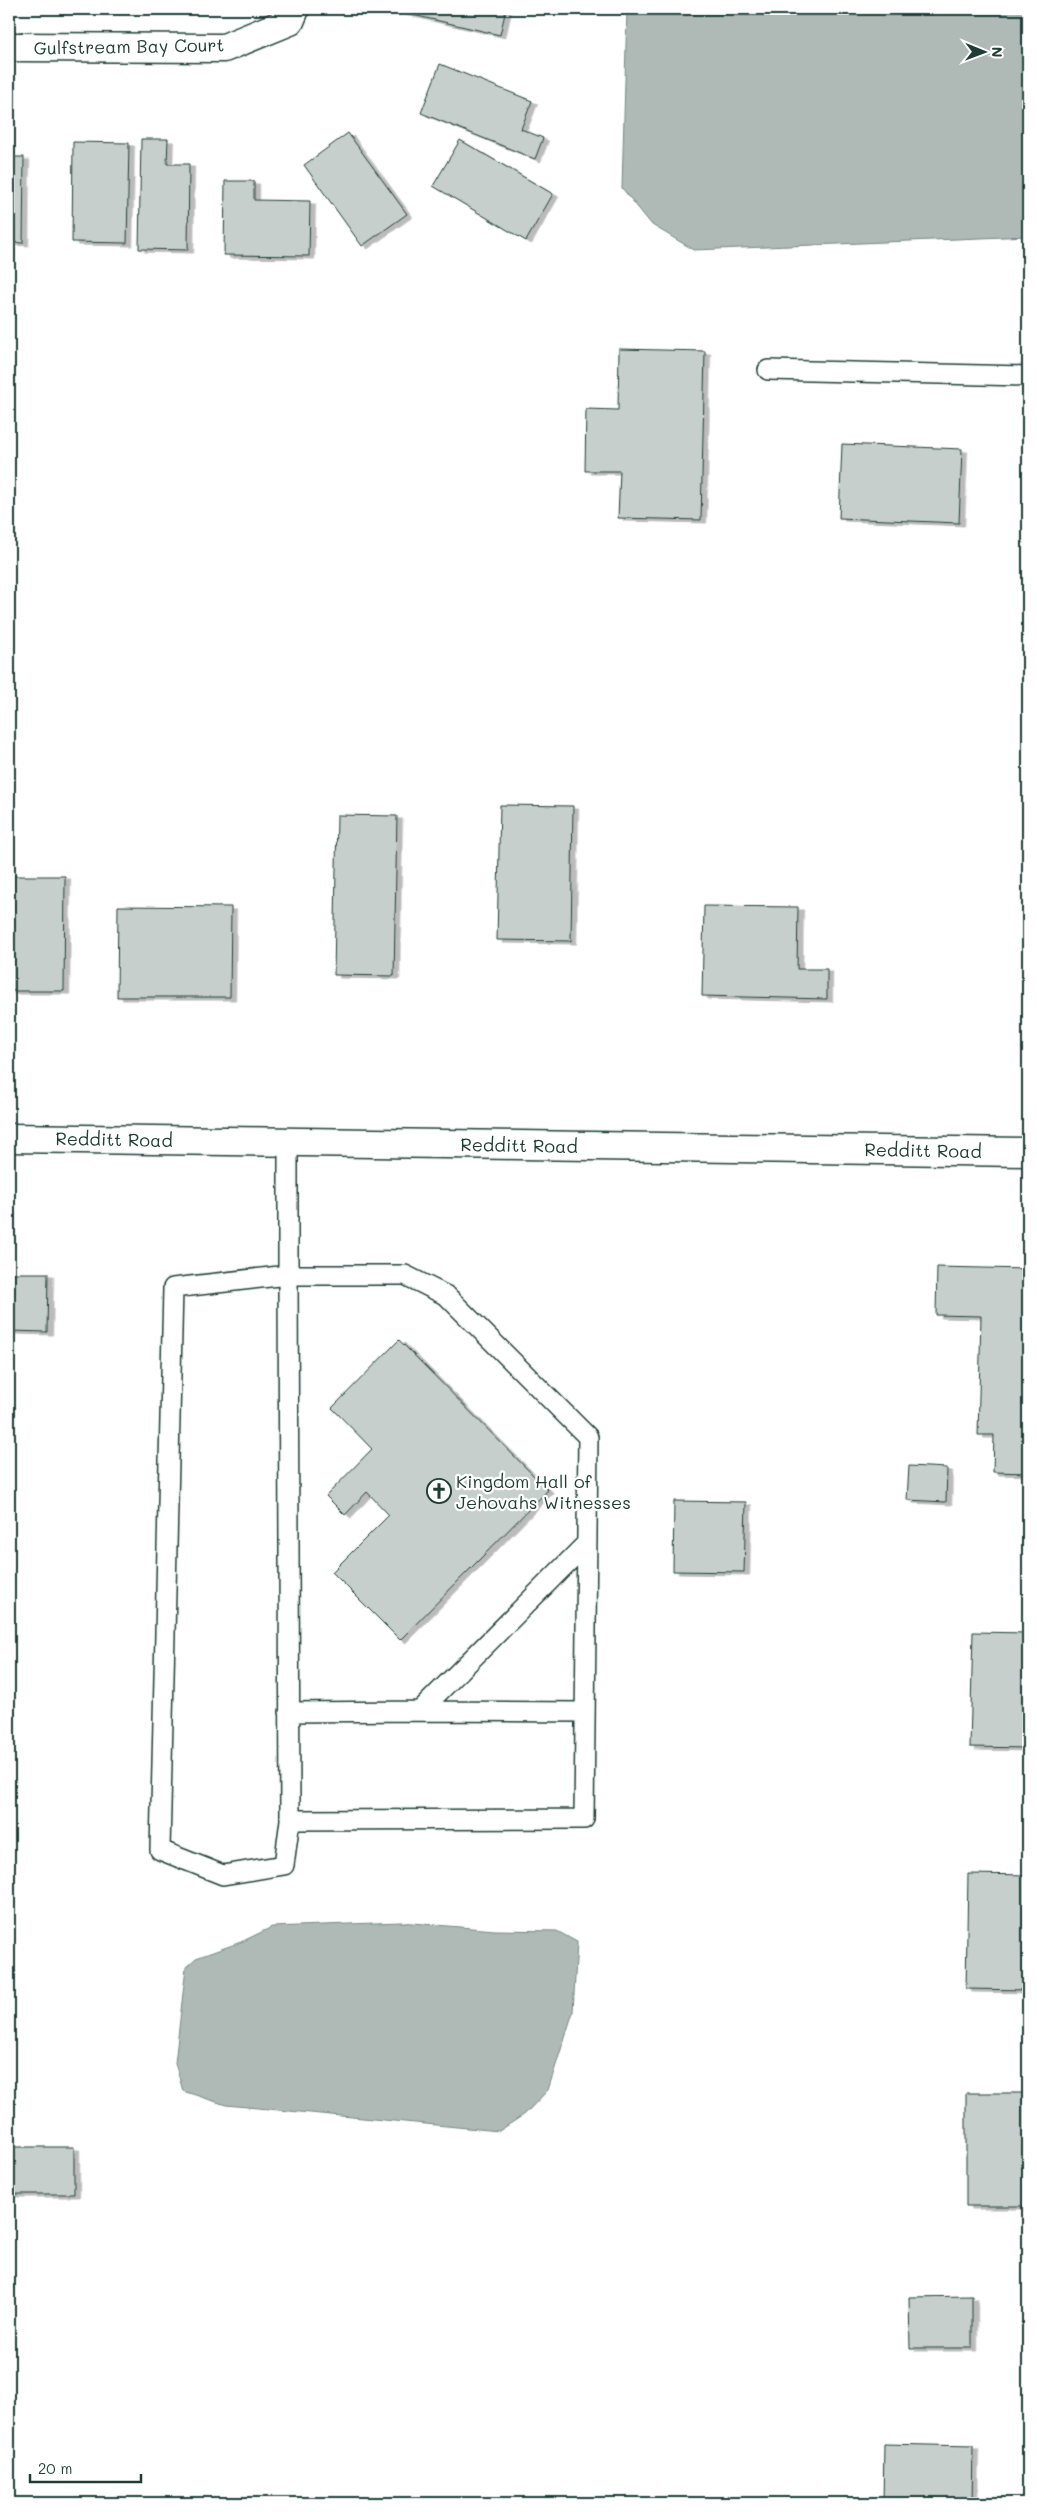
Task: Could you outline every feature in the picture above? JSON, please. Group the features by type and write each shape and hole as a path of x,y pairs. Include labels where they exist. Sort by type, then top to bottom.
{"street":[{"name":"Gulfstream Bay Court","path":"9,47 224,48 290,21 296,9"},
{"name":"Redditt Road","path":"9,1138 1028,1152"}],"lane":[{"path":"768,370 1028,376"},
{"path":"288,1141 288,1275 290,1820 284,1865 223,1874 160,1850 173,1288 288,1275 405,1275 447,1296 588,1437 584,1819 290,1820"},
{"path":"420,1711 586,1544"},
{"path":"290,1712 585,1712"}],"shaded area":[{"path":"627,9 1028,9 1028,236 694,250 652,225 622,188"},
{"path":"400,1922 495,1930 557,1931 577,1942 573,2012 548,2090 525,2114 499,2131 226,2105 183,2091 175,2063 186,1967 196,1958 241,1942 272,1927"}],"building":[{"path":"401,9 506,9 500,35 400,12"},
{"path":"440,64 532,101 521,129 543,138 535,159 421,113"},
{"path":"348,133 407,214 362,246 304,165"},
{"path":"141,139 168,139 167,164 189,164 188,250 139,249"},
{"path":"460,140 553,194 526,241 433,186"},
{"path":"73,142 129,143 127,243 72,242"},
{"path":"9,157 24,157 23,243 9,242"},
{"path":"225,181 254,181 254,200 310,201 309,256 224,255"},
{"path":"619,349 705,351 701,520 618,518 620,471 585,471 586,409 618,410"},
{"path":"842,444 962,449 959,523 839,518"},
{"path":"500,805 573,806 571,941 497,940"},
{"path":"337,815 397,816 394,976 334,975"},
{"path":"9,876 65,876 64,991 9,991"},
{"path":"118,906 231,907 230,997 117,997"},
{"path":"704,906 798,907 797,969 827,969 827,999 702,996"},
{"path":"937,1267 1028,1269 1028,1473 993,1472 994,1435 978,1435 981,1316 936,1315"},
{"path":"9,1273 48,1273 47,1332 9,1331"},
{"name":"Kingdom Hall of Jehovahs Witnesses","path":"399,1340 548,1490 400,1640 332,1572 389,1515 367,1492 345,1515 326,1496 372,1449 332,1408"},
{"path":"909,1466 947,1468 946,1502 907,1500"},
{"path":"674,1501 746,1502 744,1572 673,1571"},
{"path":"973,1632 1028,1633 1028,1748 970,1747"},
{"path":"968,1874 1028,1875 1028,1990 966,1989"},
{"path":"966,2093 1028,2093 1028,2206 966,2206"},
{"path":"9,2147 74,2147 74,2194 9,2194"},
{"path":"972,2296 972,2348 910,2348 909,2297"},
{"path":"884,2444 973,2446 972,2503 883,2503"}],"place":[{"name":"Kingdom Hall of Jehovahs Witnesses","path":"439,1491"}]}
